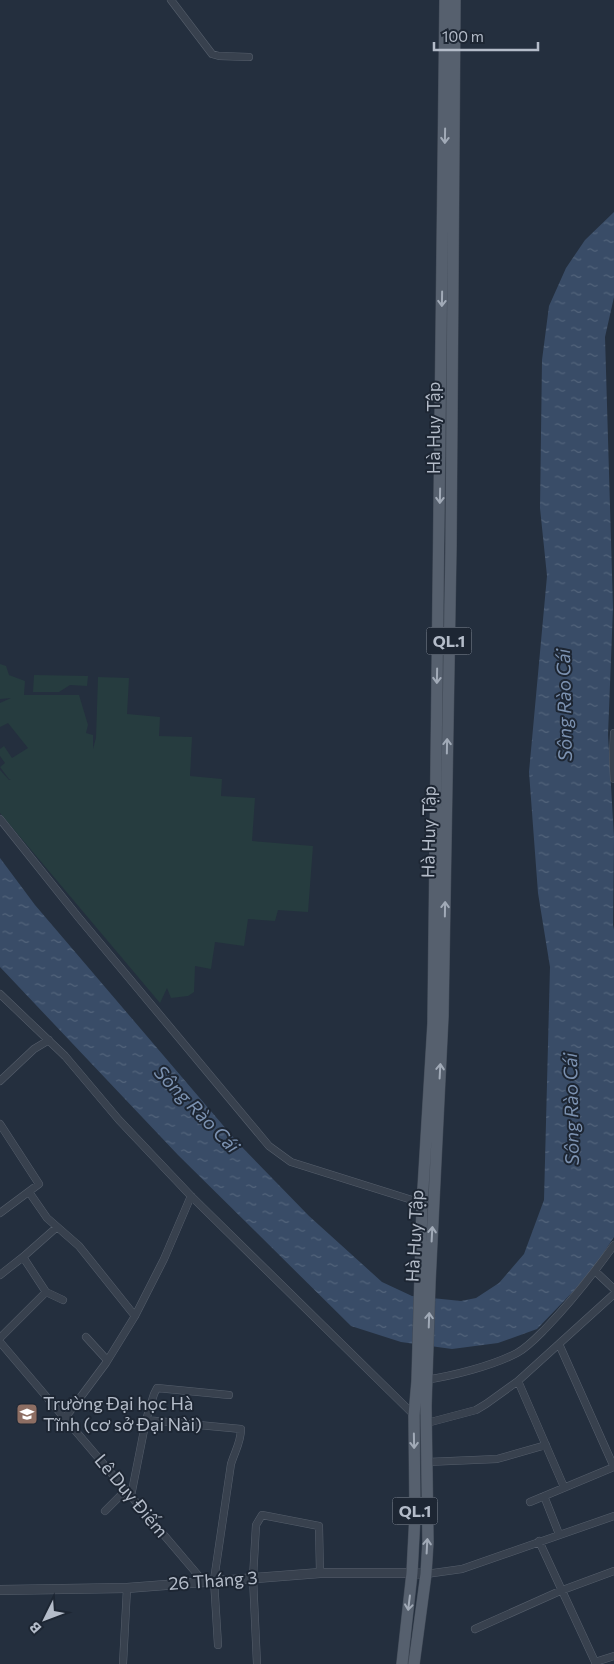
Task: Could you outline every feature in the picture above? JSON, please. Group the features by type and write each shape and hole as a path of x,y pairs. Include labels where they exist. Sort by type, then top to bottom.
{"main road":[{"name":"Hà Huy Tập","path":"425,1282 422,1205 433,1013 445,0"},
{"name":"Hà Huy Tập","path":"414,1664 426,1574 428,1542 426,1423 422,1380 425,1282 443,1006 451,526 455,0"},
{"name":"Hà Huy Tập","path":"402,1664 412,1572 415,1515 414,1415 422,1380"}],"street":[{"path":"171,0 212,54 249,57"},
{"path":"614,733 614,779"},
{"path":"0,819 269,1146 292,1162 412,1200 422,1205"},
{"path":"0,994 65,1056 120,1120 191,1196 414,1415"},
{"path":"0,1081 34,1049 49,1040"},
{"path":"0,1124 39,1184 0,1213"},
{"path":"29,1192 47,1218 79,1246 135,1316"},
{"path":"65,1418 107,1360 135,1316 167,1251 191,1196"},
{"path":"0,1275 57,1227"},
{"path":"422,1380 445,1377 517,1353 532,1342 566,1308 614,1245"},
{"path":"23,1257 46,1292 63,1300"},
{"path":"595,1270 614,1289"},
{"path":"0,1338 46,1292"},
{"path":"426,1423 476,1410 486,1404 518,1381 614,1294"},
{"path":"86,1337 107,1360"},
{"name":"Lê Duy Điếm","path":"0,1342 203,1581"},
{"path":"530,1502 614,1467 559,1344"},
{"path":"518,1381 564,1487"},
{"path":"131,1496 146,1420 157,1388 229,1395"},
{"path":"146,1420 241,1429 238,1449 232,1464 214,1580 218,1645"},
{"path":"427,1462 497,1459 546,1444"},
{"path":"106,1511 126,1490"},
{"path":"544,1496 560,1534"},
{"path":"257,1664 253,1578 256,1525 262,1515 319,1526 320,1573"},
{"path":"426,1574 462,1569 614,1516"},
{"path":"538,1541 596,1663 614,1656"},
{"path":"475,1629 560,1590 614,1571"},
{"name":"26 Tháng 3","path":"0,1590 127,1588 320,1573 412,1572 426,1574"},
{"path":"123,1664 127,1588"}],"green space":[{"path":"0,664 6,666 9,675 25,681 24,695 79,695 88,725 86,733 93,735 93,749 96,738 98,677 129,678 127,714 160,717 159,736 192,737 190,776 222,779 221,796 255,798 252,841 313,846 308,912 278,910 275,921 248,919 244,946 215,942 211,969 195,966 194,992 188,996 171,998 167,988 160,1003 0,813 0,770 9,780 11,779 0,767 5,763 0,756 0,749 4,746 12,758 28,748 8,723 0,727 0,703 11,698 0,699"},
{"path":"34,675 88,676 87,686 70,685 59,692 33,692"}],"water":[{"name":"Sông Rào Cái","path":"614,212 614,297 605,337 613,608 608,735 614,837 614,1237 589,1275 537,1329 498,1343 452,1349 401,1342 351,1326 178,1155 0,967 0,858 35,905 239,1144 309,1216 382,1282 412,1296 461,1301 476,1298 499,1283 524,1254 544,1200 550,967 538,893 529,772 547,576 540,508 542,360 549,306 566,268 585,240"}],"place":[{"name":"Trường Đại học Hà Tĩnh (cơ sở Đại Nài)","path":"27,1414"}]}
